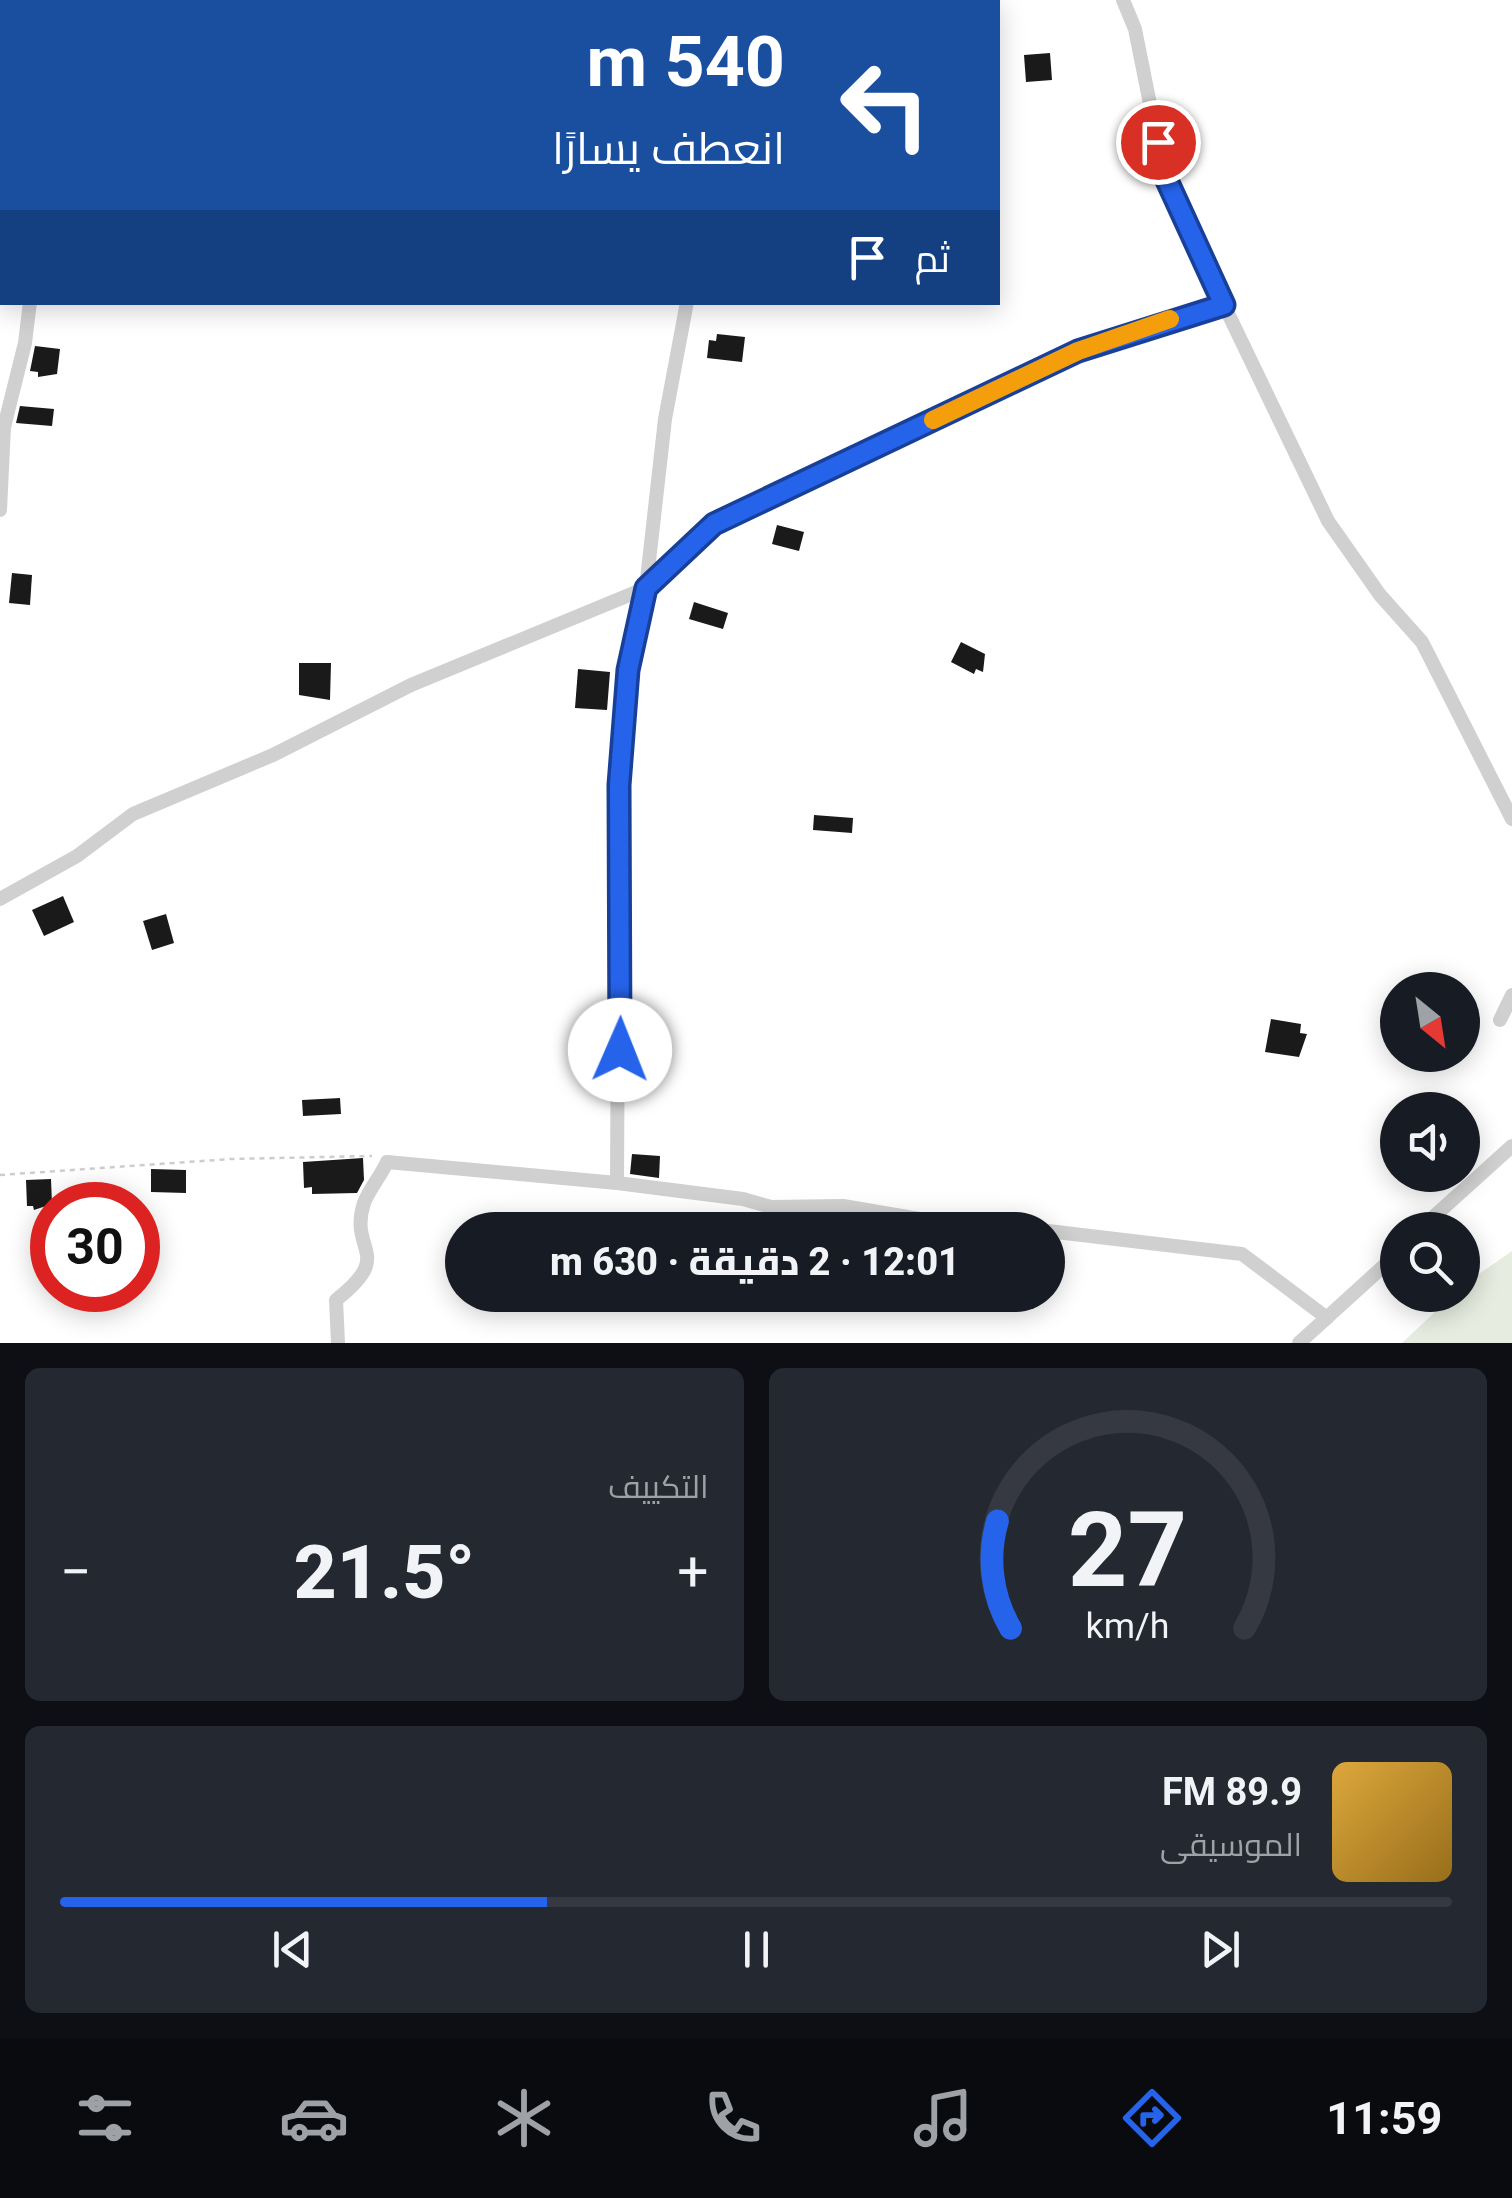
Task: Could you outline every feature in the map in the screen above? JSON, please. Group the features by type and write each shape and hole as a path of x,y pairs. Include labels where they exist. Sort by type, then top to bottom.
{"street":[{"path":"1123,0 1135,30 1164,174 1224,305 1328,521 1380,595 1422,642 1512,820"},
{"path":"0,510 4,427 25,343 30,305"},
{"path":"617,1182 619,785 628,670 646,588 665,419 686,305"},
{"path":"0,899 77,856 133,814 273,755 411,685 646,588 714,524 1078,351 1224,305"},
{"path":"1500,1020 1512,995"},
{"path":"1435,1212 1512,1146"},
{"path":"338,1343 336,1300 360,1281 369,1264 364,1204 387,1162 617,1182 743,1199 771,1207 843,1206 878,1212"},
{"path":"1065,1233 1209,1254 1242,1254 1327,1318"},
{"path":"1299,1343 1380,1269"}],"path":[{"path":"0,1175 365,1154 387,1162"}],"shaded area":[{"path":"1512,1251 1512,1343 1402,1343 1435,1312 1480,1312 1480,1273"}],"building":[{"path":"1050,53 1052,80 1026,82 1024,55"},
{"path":"717,334 745,337 742,362 707,358 709,340 716,341"},
{"path":"35,346 60,349 57,374 38,377 38,372 30,371"},
{"path":"20,406 54,409 52,426 16,423"},
{"path":"777,525 804,532 799,551 772,544"},
{"path":"12,573 32,575 30,605 9,603"},
{"path":"694,602 728,613 723,629 689,619"},
{"path":"961,642 985,654 983,672 976,669 974,674 951,662"},
{"path":"299,663 331,663 330,700 299,695"},
{"path":"578,669 610,672 607,710 575,708"},
{"path":"814,815 853,818 852,833 813,830"},
{"path":"63,896 74,922 44,936 32,910"},
{"path":"166,914 174,943 152,950 143,921"},
{"path":"1271,1019 1301,1024 1300,1033 1307,1034 1299,1057 1265,1052"},
{"path":"340,1098 341,1114 303,1116 302,1100"},
{"path":"632,1154 660,1156 659,1178 630,1174"},
{"path":"363,1158 364,1180 357,1193 312,1194 312,1187 304,1188 303,1162"},
{"path":"151,1169 186,1170 186,1193 160,1192 160,1182 151,1182"},
{"path":"51,1179 30,1182 30,1206 27,1206 26,1180"}],"slow traffic":[{"path":"933,420 1078,351 1170,319"}],"route":[{"path":"620,1050 619,785 628,670 646,588 714,524 1078,351 1164,320 1224,305 1164,174 1158,142"}]}
